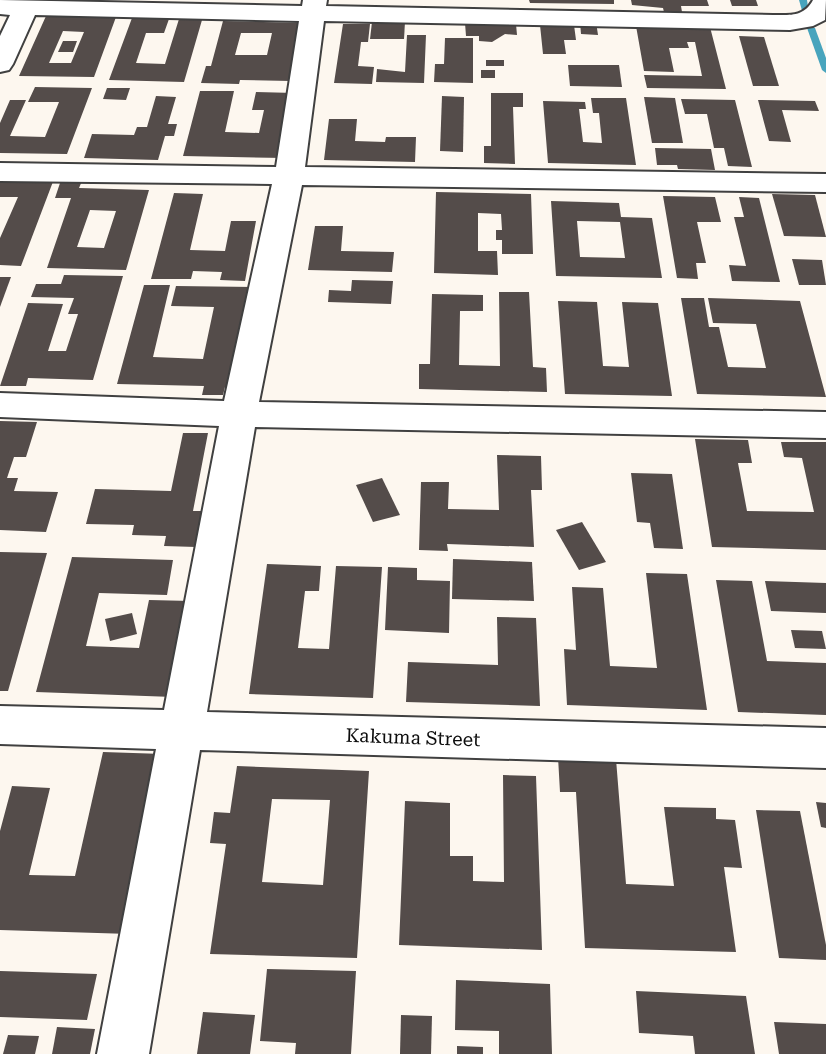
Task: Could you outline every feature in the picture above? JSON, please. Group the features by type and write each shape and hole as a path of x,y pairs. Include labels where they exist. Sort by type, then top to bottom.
{"street":[{"path":"0,7 29,4 314,6 773,23 810,20 819,14 825,0"},
{"path":"0,64 29,4"},
{"path":"123,1054 239,414 289,175 314,6"},
{"path":"0,172 826,183"},
{"path":"0,405 239,414 826,425"},
{"name":"Kakuma Street","path":"0,725 826,748"}],"building":[{"path":"529,0 614,0 614,4 530,3"},
{"path":"631,0 707,0 709,6 681,6 682,12 664,12 663,8 632,5"},
{"path":"730,0 756,0 758,6 732,6"},
{"path":"46,16 116,17 94,77 19,76","holes":["63,31 84,32 71,63 49,63"]},
{"path":"132,18 169,19 164,33 146,33 136,63 165,64 179,19 202,20 184,82 109,80"},
{"path":"223,21 301,23 291,81 240,80 239,84 201,83 206,66 211,66","holes":["241,33 272,33 267,55 235,55"]},
{"path":"372,22 405,22 404,39 370,39"},
{"path":"580,22 596,22 598,35 581,34"},
{"path":"465,23 516,24 517,35 505,34 492,42 479,41 479,36 466,36"},
{"path":"343,24 370,24 368,42 361,42 358,66 374,67 372,84 334,83"},
{"path":"540,25 574,25 576,40 564,40 566,54 543,54"},
{"path":"636,26 710,27 726,89 647,88 644,75 702,76 695,42 687,42 689,48 669,48 674,72 644,71"},
{"path":"407,35 426,35 424,83 376,82 377,69 405,72"},
{"path":"739,36 764,37 779,86 753,86"},
{"path":"445,38 473,38 473,83 434,82 435,64 444,64"},
{"path":"63,41 77,41 73,52 58,52"},
{"path":"486,60 504,60 504,66 486,66"},
{"path":"568,65 619,65 622,87 570,86"},
{"path":"481,70 495,70 495,78 481,78"},
{"path":"35,87 92,88 67,154 0,153 0,123 10,100 26,100 10,136 45,137 59,102 28,102"},
{"path":"107,88 130,88 126,100 103,99"},
{"path":"200,91 234,91 225,132 259,133 264,110 252,110 256,92 295,93 284,158 183,156"},
{"path":"491,93 523,93 523,107 513,107 515,164 484,163 484,146 491,146"},
{"path":"156,96 176,97 168,124 177,124 174,136 165,136 158,160 84,158 92,134 134,135 137,127 147,127"},
{"path":"442,96 464,97 463,152 440,151"},
{"path":"644,97 675,98 683,143 652,143"},
{"path":"591,98 626,98 636,165 548,163 543,101 585,102 586,109 579,109 583,142 602,143 599,113 593,113"},
{"path":"681,99 735,100 752,167 728,166 724,148 714,148 707,114 685,114"},
{"path":"758,100 815,101 819,111 782,110 791,142 769,141"},
{"path":"329,119 357,119 355,141 385,142 386,137 416,137 415,162 324,160"},
{"path":"655,148 711,149 715,170 678,169 677,165 657,165"},
{"path":"0,178 54,179 21,266 0,265 0,238 18,197 0,197"},
{"path":"61,180 82,181 79,188 149,190 126,270 47,268 71,198 55,198","holes":["90,210 116,211 104,248 77,247"]},
{"path":"436,192 531,194 533,254 502,254 502,240 496,240 496,230 502,230 501,214 478,213 478,251 497,251 498,275 434,273"},
{"path":"174,193 203,194 190,250 225,251 231,221 256,221 245,281 220,280 222,272 193,271 191,279 151,279"},
{"path":"772,194 815,195 826,237 784,236"},
{"path":"663,196 715,197 721,222 697,222 706,263 696,263 698,279 677,278"},
{"path":"739,197 759,198 780,282 732,281 729,265 746,266 734,217 744,217"},
{"path":"551,201 619,203 621,217 652,218 662,278 556,276","holes":["577,221 620,222 625,258 580,257"]},
{"path":"315,226 343,226 341,251 394,252 392,272 308,270"},
{"path":"792,259 822,260 826,285 799,285"},
{"path":"64,275 123,276 93,380 28,378 26,386 0,386 28,303 63,304 48,351 66,351 78,314 68,314 74,298 31,297 36,284 61,284"},
{"path":"0,277 11,277 0,307"},
{"path":"352,280 393,281 391,304 328,302 329,290 351,291"},
{"path":"144,285 170,285 153,357 203,359 214,307 171,306 176,286 254,287 235,387 225,387 223,395 202,395 204,386 117,384"},
{"path":"499,292 529,292 533,367 546,368 547,392 419,389 419,364 430,364 432,294 483,295 483,311 460,311 459,365 500,366"},
{"path":"681,298 704,298 709,327 719,327 728,367 766,368 756,324 713,323 708,298 800,301 826,397 697,394"},
{"path":"558,301 597,302 603,366 629,367 622,302 658,303 672,396 565,394"},
{"path":"0,421 37,422 26,457 14,457 7,478 18,478 14,491 58,492 46,532 0,530"},
{"path":"183,433 208,433 193,511 203,511 196,547 164,546 166,536 132,535 134,525 86,524 95,489 171,491"},
{"path":"695,439 748,440 752,463 738,463 747,511 814,512 802,458 784,457 781,442 826,442 826,550 712,547"},
{"path":"497,455 541,456 542,490 531,490 534,547 447,544 448,551 419,550 421,482 449,482 448,509 499,510"},
{"path":"631,473 672,474 683,549 654,548 650,523 637,522"},
{"path":"382,478 400,515 373,522 356,485"},
{"path":"582,522 606,562 579,570 556,530"},
{"path":"0,552 47,553 8,691 0,691"},
{"path":"72,557 173,560 167,595 99,593 86,646 139,648 149,600 191,601 173,697 36,692"},
{"path":"453,559 532,562 534,601 452,599"},
{"path":"267,564 321,566 319,591 305,591 298,648 329,649 336,566 382,567 373,698 249,694"},
{"path":"388,567 417,568 417,580 450,581 449,633 385,630"},
{"path":"646,573 687,574 707,710 567,705 564,649 576,650 572,587 603,588 610,666 657,668"},
{"path":"716,580 752,581 767,661 826,663 826,715 738,712"},
{"path":"765,581 826,583 826,613 771,611"},
{"path":"132,613 137,634 110,641 105,619"},
{"path":"497,617 536,618 540,706 406,702 408,662 498,665"},
{"path":"791,630 822,631 826,649 795,648"},
{"path":"103,752 163,754 130,934 0,930 0,831 12,786 50,788 29,875 75,876"},
{"path":"558,757 616,759 626,884 674,886 664,807 716,808 716,819 735,820 742,868 724,867 736,952 585,948 576,792 560,792"},
{"path":"237,766 369,771 357,958 210,954 226,844 210,843 214,812 230,813","holes":["272,799 330,800 323,885 262,882"]},
{"path":"503,775 536,776 542,950 399,945 405,801 450,803 450,856 473,856 473,881 504,882"},
{"path":"816,802 826,803 826,828 821,827"},
{"path":"756,810 800,811 826,945 826,960 779,958"},
{"path":"267,969 356,971 351,1054 295,1054 296,1043 260,1041"},
{"path":"0,971 97,974 87,1020 0,1017"},
{"path":"456,980 550,984 552,1054 499,1054 499,1031 455,1030"},
{"path":"636,991 746,996 755,1054 695,1054 693,1036 639,1033"},
{"path":"203,1012 255,1015 250,1054 197,1054"},
{"path":"401,1015 432,1016 431,1054 400,1054"},
{"path":"774,1022 826,1024 826,1054 779,1054"},
{"path":"57,1027 95,1029 90,1054 52,1054"},
{"path":"8,1035 39,1036 35,1054 3,1054"},
{"path":"457,1046 483,1047 483,1054 457,1054"}],"waterway":[{"path":"803,0 806,12"},
{"path":"811,28 826,70"}]}
